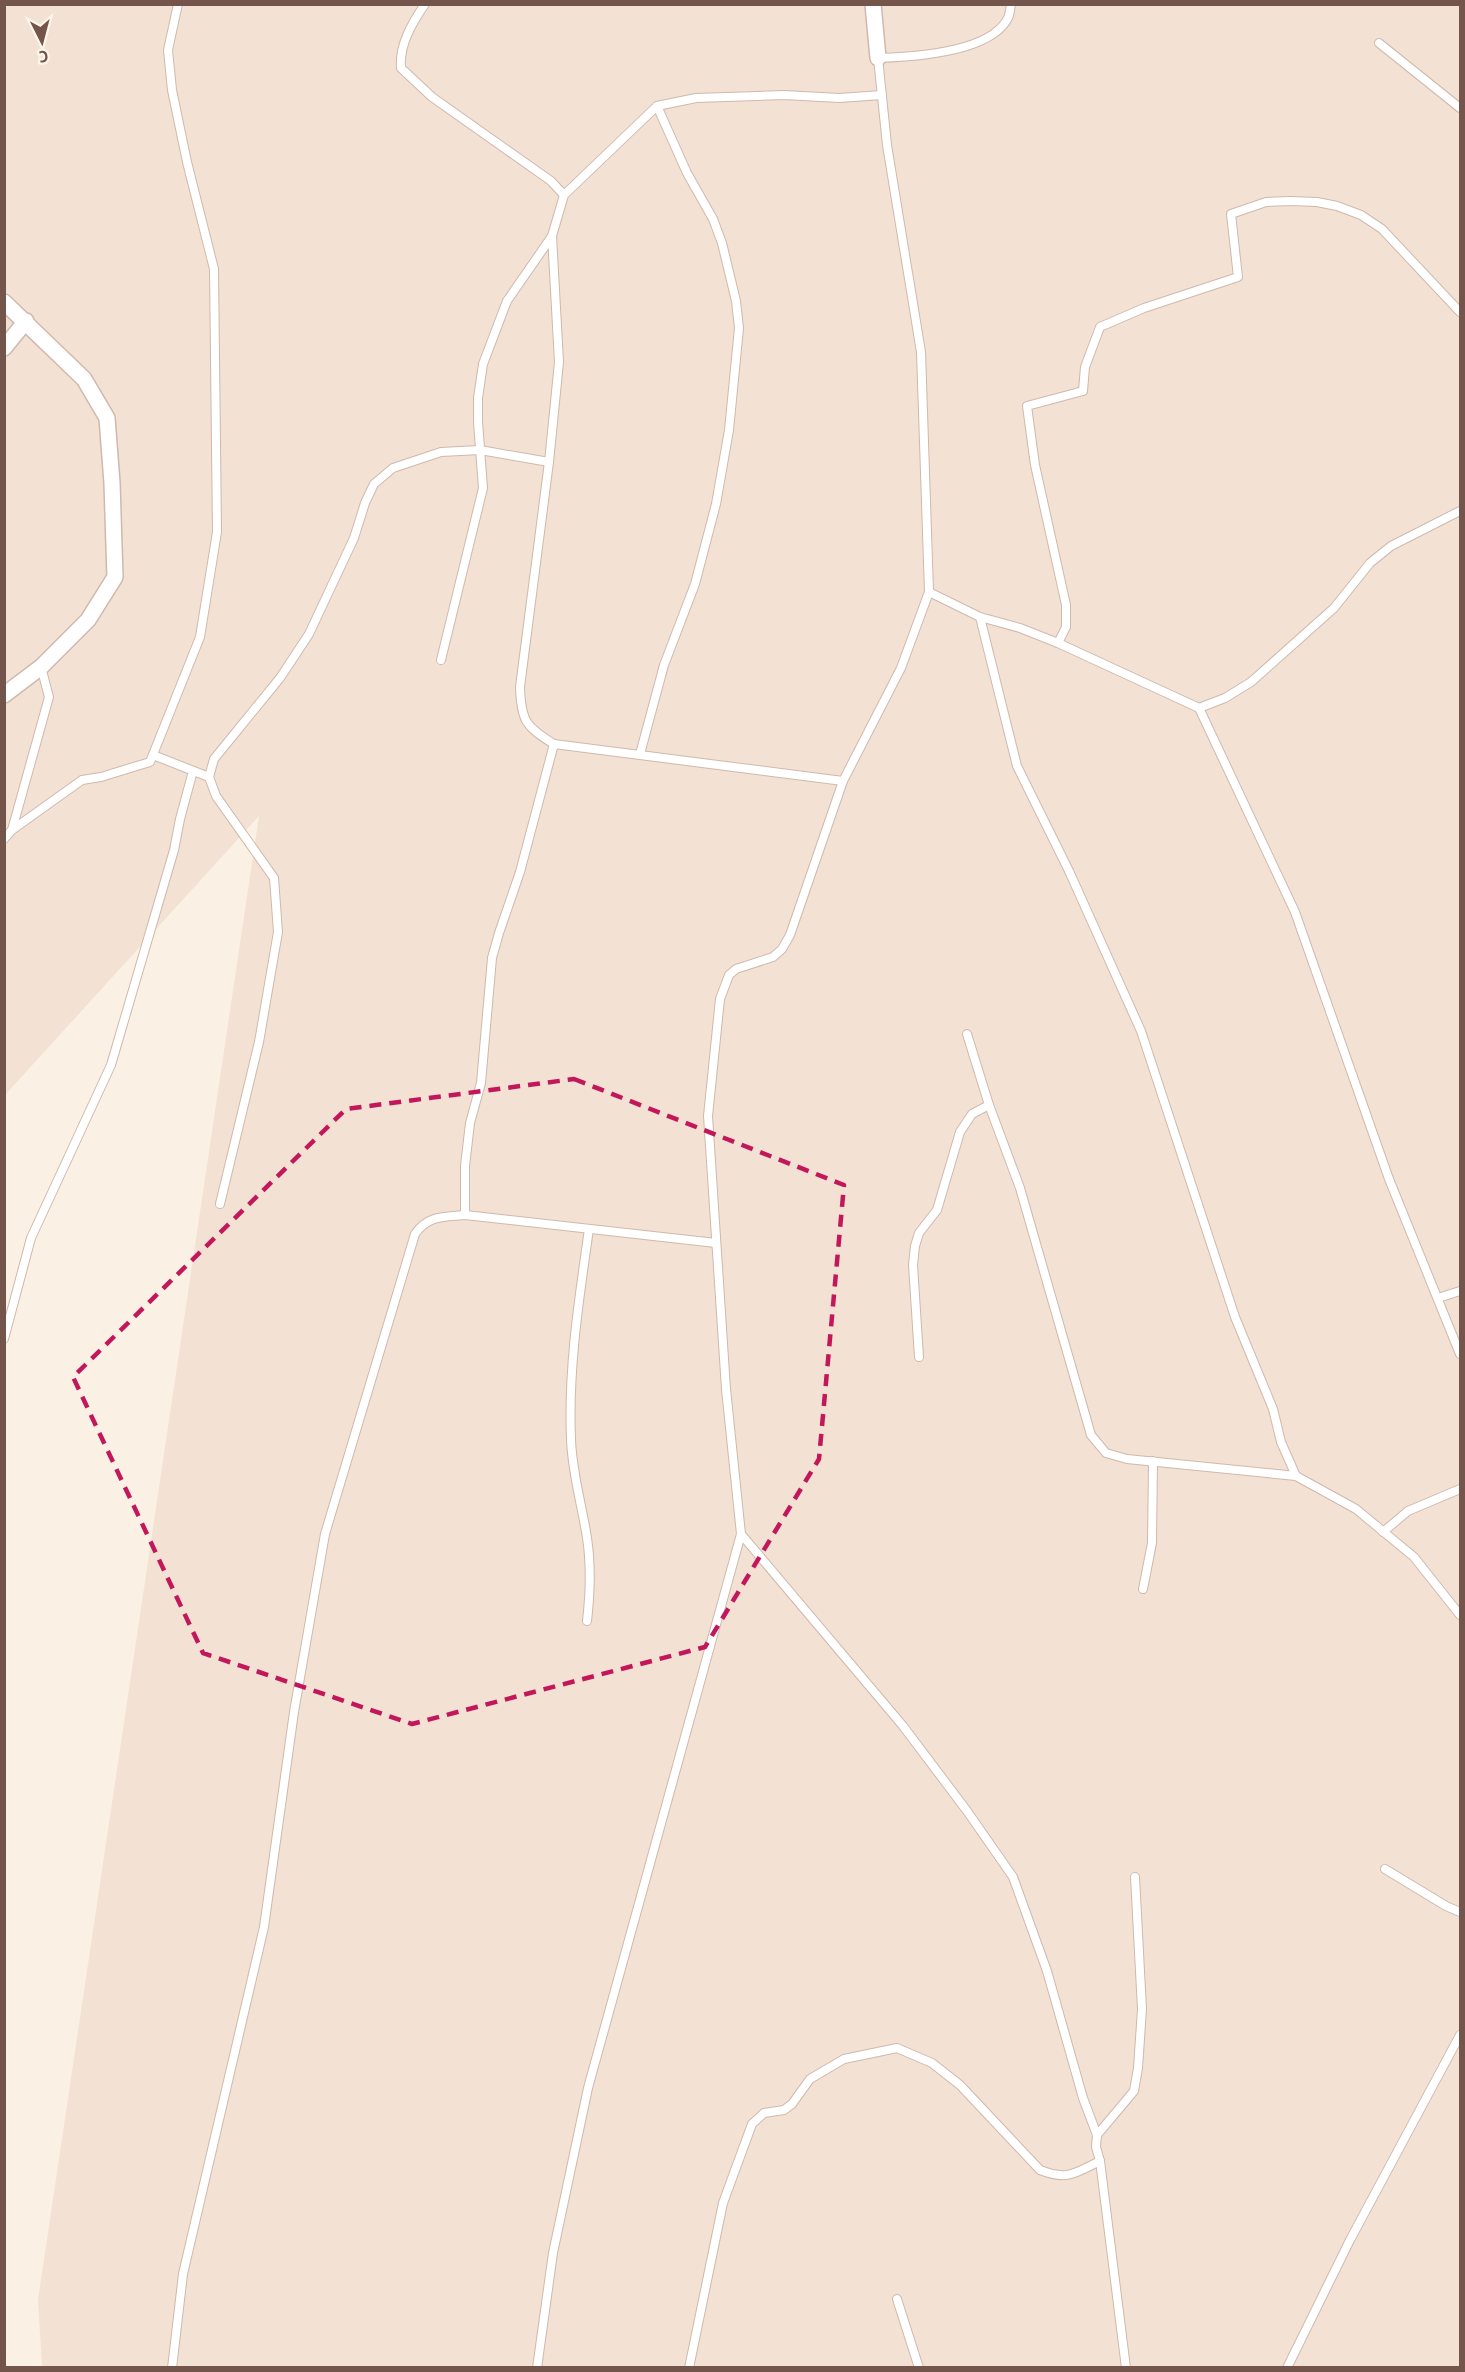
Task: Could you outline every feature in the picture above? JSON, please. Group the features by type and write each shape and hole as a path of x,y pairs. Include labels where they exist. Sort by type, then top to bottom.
{"street":[{"path":"873,4 878,58"},
{"path":"4,302 84,379 106,418 112,483 115,577 88,620 41,667 4,695"},
{"path":"4,348 26,321"}],"lane":[{"path":"4,838 82,780 101,777 150,762 200,637 217,532 214,269 187,162 172,90 168,50 178,4"},
{"path":"425,4 406,38 400,55 401,68 432,96 551,181 564,195"},
{"path":"537,2367 553,2253 588,2088 741,1534 726,1389 708,1116 720,999 729,975 736,969 773,957 782,950 790,935 843,781 901,668 929,592 921,352 887,145 878,58 911,57 945,52 970,45 993,34 1008,19 1011,4"},
{"path":"1378,43 1461,108"},
{"path":"441,660 483,488 478,398 483,364 507,301 552,236 564,195 657,106 696,98 784,96 839,98 882,95"},
{"path":"640,754 664,665 694,584 716,504 729,430 739,328 736,301 722,243 713,219 687,173 657,106"},
{"path":"1058,643 1065,627 1066,605 1035,465 1027,406 1083,391 1084,367 1100,327 1144,308 1238,277 1231,214 1266,202 1291,201 1317,202 1361,214 1382,230 1461,312"},
{"path":"552,236 559,362 549,462 520,687 520,707 525,722 534,732 554,744 843,781"},
{"path":"220,1203 259,1042 278,932 274,878 216,796 209,777 214,759 280,678 309,634 354,538 365,503 374,484 393,468 441,452 480,450 549,462"},
{"path":"1199,708 1225,698 1251,682 1334,608 1370,562 1391,546 1461,511"},
{"path":"929,592 980,617 1020,628 1058,643 1199,708 1294,912 1389,1179 1461,1354"},
{"path":"980,617 1017,766 1069,871 1141,1031 1235,1317 1273,1409 1281,1442 1296,1476"},
{"path":"12,830 49,697 41,667"},
{"path":"465,1215 465,1166 470,1123 481,1083 492,958 520,872 554,744"},
{"path":"153,755 209,777"},
{"path":"4,1339 32,1238 111,1065 174,850 193,771"},
{"path":"967,1034 989,1105 1020,1188 1091,1435 1106,1453 1127,1459 1296,1476 1356,1509 1414,1557 1461,1616"},
{"path":"919,1357 914,1265 917,1239 937,1210 960,1132 972,1114 989,1105"},
{"path":"172,2367 183,2274 264,1927 294,1712 325,1534 415,1234 422,1223 432,1218 465,1215 716,1243"},
{"path":"587,1621 588,1540 574,1478 570,1439 575,1326 589,1229"},
{"path":"1438,1298 1461,1291"},
{"path":"1143,1588 1152,1544 1153,1461"},
{"path":"1383,1532 1408,1511 1461,1489"},
{"path":"741,1534 903,1726 967,1810 1013,1877 1047,1971 1083,2098 1097,2135 1096,2147 1100,2162 1125,2367"},
{"path":"1385,1869 1446,1906 1461,1912"},
{"path":"1097,2135 1134,2091 1138,2068 1142,2009 1135,1877"},
{"path":"1287,2367 1350,2240 1461,2035"},
{"path":"689,2367 723,2203 752,2124 764,2113 784,2110 792,2104 810,2079 844,2059 897,2048 932,2063 960,2085 1040,2170 1057,2176 1072,2175 1100,2162"},
{"path":"897,2299 918,2367"}],"highlighted area":[{"path":"574,1079 844,1185 819,1459 705,1647 412,1724 203,1653 73,1377 346,1109"}],"shaded area":[{"path":"5,5 1460,5 1460,2367 42,2367 38,2300 259,816 5,1095"}]}
